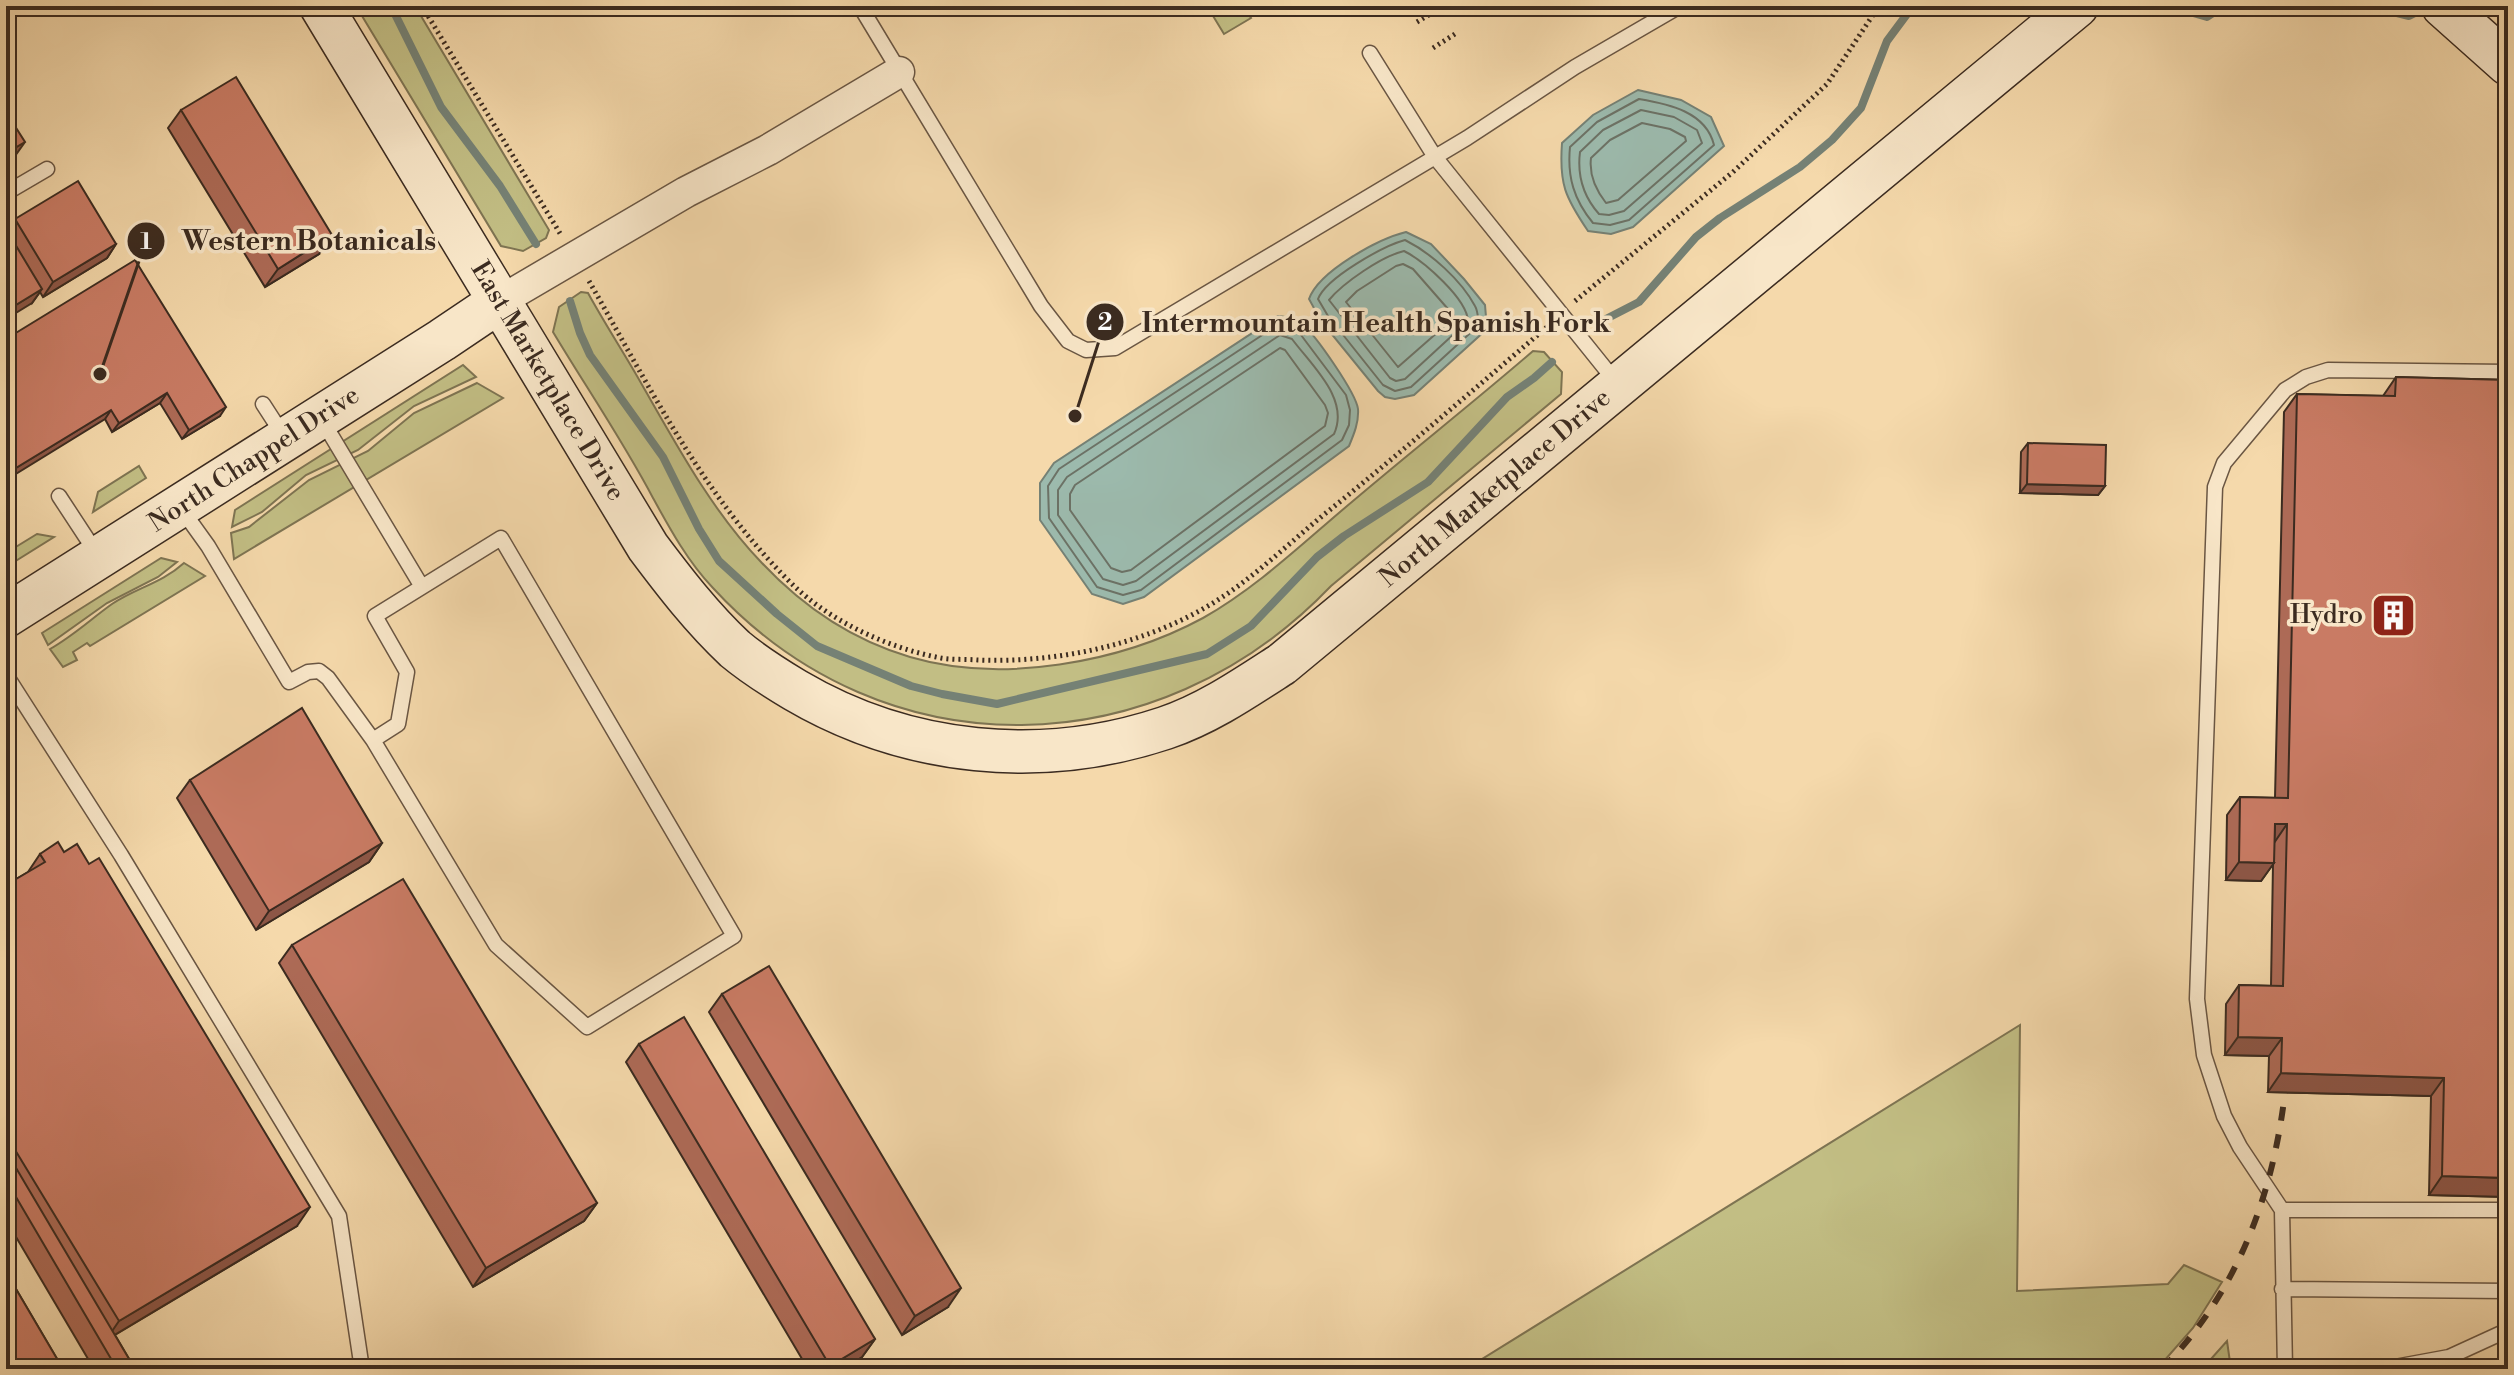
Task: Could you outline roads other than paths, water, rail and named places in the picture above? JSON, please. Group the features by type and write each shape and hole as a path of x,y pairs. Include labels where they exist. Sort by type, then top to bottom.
{"street":[{"name":"East Marketplace Drive","path":"321,6 648,547 700,614 737,651 828,709"},
{"name":"North Marketplace Drive","path":"828,709 916,740 957,748 1008,752 1057,751 1105,744 1166,728 1204,711 1282,664 2077,6"},
{"path":"2443,6 2508,64"},
{"path":"500,301 686,192 768,150 899,72"},
{"name":"North Chappel Drive","path":"6,616 500,301"}],"lane":[{"path":"860,6 1041,306 1068,341 1086,350 1115,348 1680,6"},
{"path":"1370,53 1435,157 1619,386"},
{"path":"6,193 47,169"},
{"path":"2285,1369 2282,1210 2240,1147 2224,1116 2211,1083 2199,1027 2197,983 2214,501 2218,474 2285,390 2317,373 2328,370 2508,372"},
{"path":"263,404 285,438"},
{"path":"320,416 422,587"},
{"path":"59,496 100,558"},
{"path":"180,506 208,546 289,682 308,672 319,671 328,678 373,740 496,945 587,1027 734,936 501,538 375,616 407,672 398,724 373,740"},
{"path":"6,675 121,855 339,1216 362,1369"},
{"path":"2282,1210 2508,1210"},
{"path":"2282,1289 2508,1291"},
{"path":"2384,1369 2449,1357 2508,1330"}],"water":[{"path":"1638,90 1681,100 1711,117 1724,146 1633,227 1611,234 1588,231 1565,190 1562,143 1593,115"},
{"path":"1406,232 1431,244 1464,279 1485,305 1487,329 1414,395 1395,399 1385,397 1378,391 1321,321 1309,299 1315,288 1337,267 1380,241"},
{"path":"1278,316 1297,320 1308,330 1350,390 1358,414 1349,446 1144,597 1123,604 1092,594 1040,520 1040,483 1054,463"}],"waterway":[{"path":"391,6 441,107 500,186 536,244"},
{"path":"1604,320 1639,302 1696,237 1720,218 1800,167 1832,140 1861,108 1887,41 1913,6"},
{"path":"2169,6 2207,17 2224,6"},
{"path":"2394,6 2397,13 2409,16 2415,13"},
{"path":"570,301 590,355 663,457 699,529 719,561 817,646 911,686 997,704 1207,654 1251,626 1317,557 1428,482 1507,397 1552,362"}],"railway":[{"path":"2162,1369 2211,1308 2247,1241 2271,1168 2285,1092"}],"place":[{"name":"Western Botanicals","path":"100,374"},
{"name":"Intermountain Health Spanish Fork","path":"1075,416"},
{"name":"Hydro","path":"2394,615"}]}
